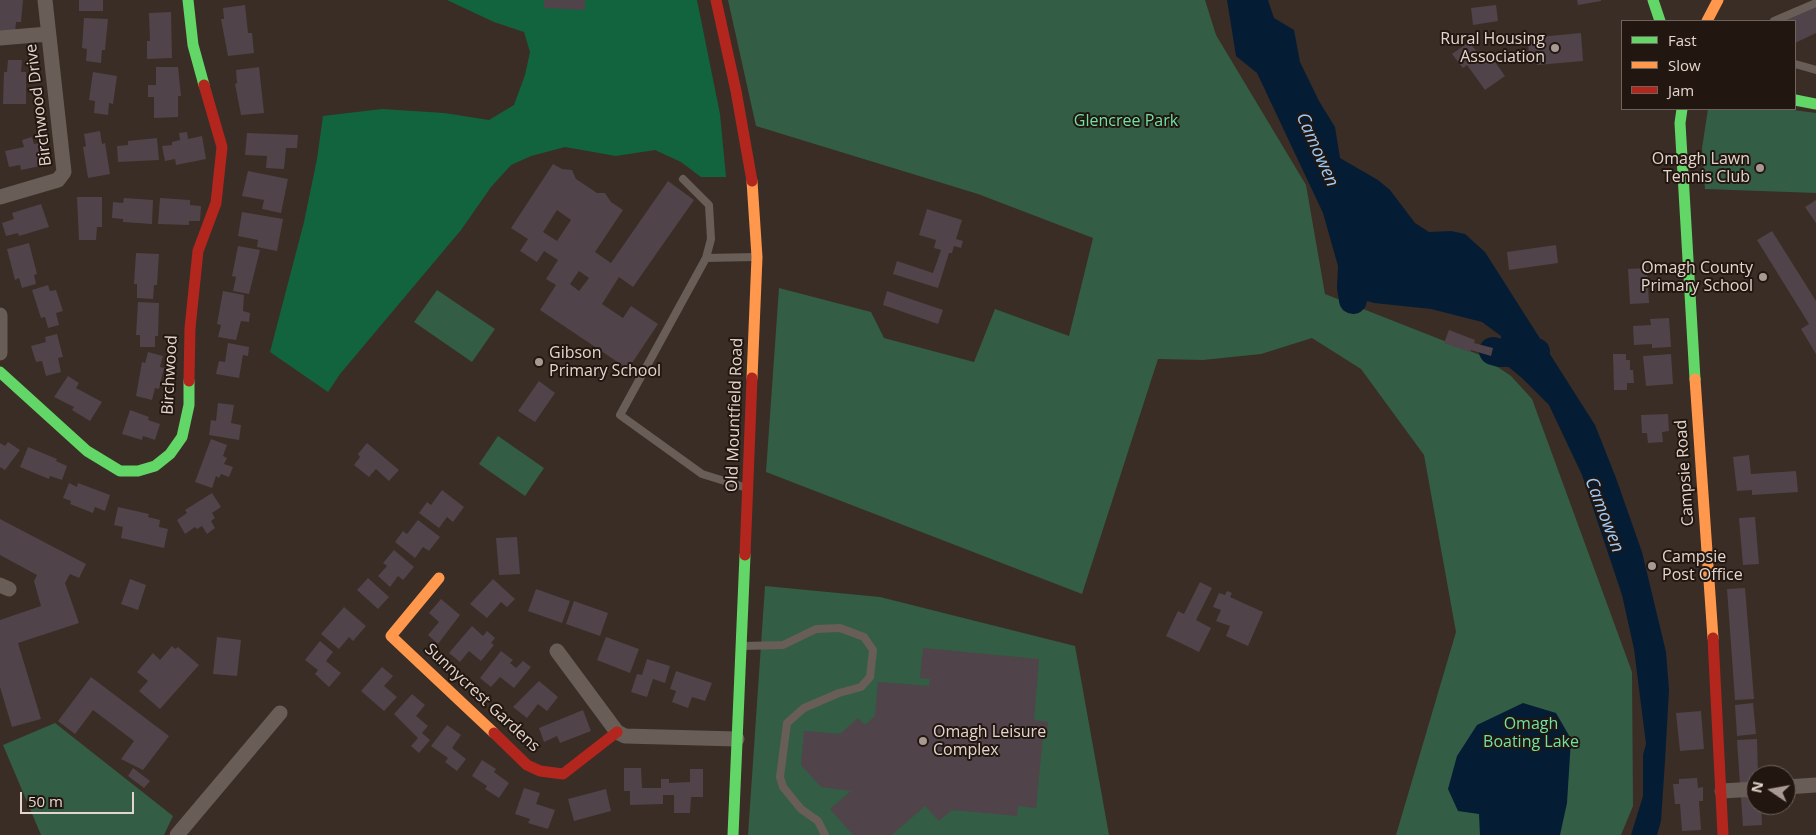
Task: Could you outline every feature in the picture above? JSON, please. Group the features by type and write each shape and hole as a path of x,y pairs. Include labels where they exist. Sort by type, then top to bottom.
{"main road":[{"name":"Birchwood","path":"0,372 87,452 120,470 138,471 155,466 170,454 182,438 189,405 190,328 198,251 216,203 222,146 193,45 188,0"},
{"name":"Old Mountfield Road","path":"716,0 736,91 752,179 757,257 733,835"},
{"path":"1652,0 1660,20"},
{"path":"1708,20 1718,0"},
{"path":"1796,100 1816,104"},
{"name":"Campsie Road","path":"1682,110 1680,124 1686,242 1722,791 1723,835"},
{"name":"Sunnycrest Gardens","path":"439,578 391,636 528,765 540,771 563,774 617,732"}],"street":[{"name":"Birchwood Drive","path":"0,198 58,180 64,172 45,0"},
{"name":"Birchwood Drive","path":"0,38 48,34"},
{"path":"0,315 0,353"},
{"path":"558,651 617,732 625,736 737,739"},
{"path":"177,835 280,713"},
{"path":"1796,786 1816,785"},
{"path":"1722,791 1746,790"}],"lane":[{"path":"1776,20 1816,3"},
{"path":"1796,64 1816,70"},
{"path":"683,179 709,205 712,238 706,258 620,415 702,474 748,488"},
{"path":"706,258 757,257"},
{"path":"741,646 783,645 816,629 840,628 864,637 873,650 870,677 862,687 839,693 804,708 787,723 780,777 783,787 801,809 818,821 825,835"}],"green space":[{"path":"447,0 697,0 720,114 726,177 701,177 681,162 655,150 616,156 565,147 531,156 511,165 491,187 461,230 340,374 328,392 270,352 304,222 317,159 323,116 382,109 444,113 489,120 514,105 525,75 530,52 524,32 494,22"},
{"name":"Glencree Park","path":"728,0 1205,0 1216,35 1306,185 1325,294 1480,355 1511,376 1532,399 1632,672 1633,806 1621,835 1396,835 1456,632 1424,455 1361,369 1312,338 1261,354 1203,360 1158,359 1082,594 766,472 779,288 871,312 884,338 974,362 995,309 1069,336 1093,238 978,194 756,126"},
{"name":"Omagh Lawn Tennis Club","path":"1708,110 1793,110 1816,113 1816,193 1705,189 1702,148"},
{"path":"437,290 495,329 472,362 414,322"},
{"path":"498,436 544,468 525,496 479,464"},
{"name":"Omagh Leisure Complex","path":"765,586 880,597 1075,646 1109,835 748,835"},
{"path":"55,723 173,816 164,835 41,835 3,745"}],"water":[{"name":"Camowen","path":"1227,0 1268,0 1274,18 1294,30 1300,62 1319,101 1335,127 1340,158 1378,180 1390,190 1415,223 1429,232 1451,231 1465,234 1485,252 1595,425 1642,552 1666,652 1669,690 1661,821 1657,835 1631,835 1643,796 1643,755 1646,744 1634,649 1622,595 1582,475 1549,405 1522,378 1500,360 1501,336 1482,322 1431,309 1374,303 1357,298 1338,266 1323,213 1257,73 1236,56"},
{"path":"1523,703 1556,713 1571,739 1567,803 1560,835 1480,835 1479,814 1458,811 1448,789 1457,756 1477,725"}],"building":[{"path":"0,0 23,0 21,22 16,22 15,33 0,32"},
{"path":"79,0 103,0 103,11 79,11"},
{"path":"544,0 585,0 585,10 544,8"},
{"path":"1577,0 1601,0 1601,1 1578,5"},
{"path":"245,5 248,33 252,33 254,53 228,56 221,19 224,19 223,8"},
{"path":"1496,5 1498,21 1473,25 1471,8"},
{"path":"1816,6 1816,33 1796,43 1796,20 1785,20"},
{"path":"171,12 172,58 147,59 147,41 150,41 149,13"},
{"path":"84,18 108,19 105,50 102,50 101,63 86,61 87,49 82,48"},
{"name":"Rural Housing Association","path":"1581,33 1583,61 1537,65 1536,57 1529,58 1528,38"},
{"path":"1469,42 1481,57 1488,52 1505,76 1485,90 1467,65 1463,68 1452,54"},
{"path":"8,60 22,60 21,72 26,72 26,104 3,104 4,72 7,72"},
{"path":"156,67 178,67 181,96 178,96 178,117 154,118 154,97 148,97 148,85 156,85"},
{"path":"259,67 264,113 241,115 235,84 237,83 236,70"},
{"path":"93,72 117,76 113,104 109,103 108,115 94,113 95,101 89,100"},
{"path":"100,131 102,144 105,143 110,174 88,178 83,147 86,146 84,134"},
{"path":"187,132 188,139 202,136 206,159 176,165 175,159 165,161 162,146 172,145 172,142 180,140 179,133"},
{"path":"247,133 298,135 297,148 286,148 284,169 266,168 267,156 245,155"},
{"path":"32,137 34,144 45,142 50,164 21,170 20,165 9,167 5,151 24,147 22,140"},
{"path":"157,138 159,160 118,162 117,146 128,145 128,141"},
{"path":"553,164 562,169 572,170 576,179 597,193 605,193 611,202 623,210 595,252 611,263 668,181 694,200 633,287 619,277 602,304 623,318 631,306 658,324 628,369 540,310 556,285 546,279 558,260 544,251 537,262 520,251 528,239 511,228","holes":["557,210 571,220 557,241 543,232","579,271 589,278 579,291 570,284"]},
{"path":"248,171 288,179 281,213 262,209 264,200 242,196"},
{"path":"77,197 102,197 102,227 97,227 96,240 79,240"},
{"path":"124,198 153,200 152,224 123,222 123,219 112,218 113,202 123,203"},
{"path":"160,198 190,200 190,205 201,206 200,221 189,221 189,225 158,224"},
{"path":"1816,200 1816,223 1805,207"},
{"path":"41,204 49,227 19,236 18,233 6,236 2,223 14,219 12,213"},
{"path":"927,209 962,220 956,239 963,241 961,248 954,246 952,253 949,253 938,288 893,274 897,261 933,273 941,250 934,248 936,240 919,235"},
{"path":"242,212 283,219 277,251 257,247 258,240 238,236"},
{"path":"1772,231 1816,301 1816,354 1801,329 1809,324 1757,240"},
{"path":"29,243 37,274 34,275 36,284 22,288 19,278 15,280 7,249"},
{"path":"1556,245 1558,263 1509,270 1507,252"},
{"path":"238,246 260,250 249,294 233,291 236,277 232,276"},
{"path":"136,253 159,254 157,285 154,285 153,299 137,298 137,284 134,284"},
{"path":"1647,268 1649,303 1630,304 1628,269"},
{"path":"48,285 50,291 56,290 63,311 56,313 59,325 48,328 45,317 41,318 32,290"},
{"path":"223,291 244,295 243,311 250,313 249,322 241,321 236,340 218,337 221,325 217,324"},
{"path":"887,291 943,310 938,324 883,305"},
{"path":"138,302 159,303 158,336 155,336 155,347 140,347 140,335 136,335"},
{"path":"1669,318 1671,347 1652,348 1652,344 1634,345 1633,326 1651,325 1650,319"},
{"path":"1449,330 1475,340 1474,343 1493,348 1491,356 1471,350 1470,352 1444,343"},
{"path":"57,334 63,357 58,358 61,372 46,376 42,361 36,362 31,346 46,342 45,337"},
{"path":"228,343 249,347 248,356 243,355 239,378 216,374 219,361 225,362"},
{"path":"148,352 163,356 160,367 164,368 159,389 155,388 152,400 136,396 142,362 145,363"},
{"path":"1613,354 1626,354 1626,360 1630,360 1630,370 1633,370 1634,383 1627,383 1627,390 1614,390"},
{"path":"1671,354 1673,384 1646,386 1643,356"},
{"path":"68,376 79,383 76,388 102,402 90,421 72,410 74,407 54,397"},
{"path":"539,381 555,393 535,422 518,411"},
{"path":"218,403 234,405 231,423 241,425 239,440 209,435 211,420 216,421"},
{"path":"130,410 149,417 148,420 160,424 155,440 143,436 142,440 122,434"},
{"path":"1668,414 1669,431 1662,432 1663,442 1648,443 1647,433 1642,433 1641,415"},
{"path":"211,439 227,445 223,456 227,458 224,464 233,467 229,477 221,474 219,478 216,476 212,488 195,482"},
{"path":"8,442 20,450 5,470 0,467 0,443 5,446"},
{"path":"367,443 399,470 389,481 376,469 369,477 354,465 360,457 358,454"},
{"path":"28,447 57,459 56,461 67,466 62,480 50,476 49,479 20,467"},
{"path":"1749,455 1751,474 1796,471 1798,492 1752,495 1752,490 1737,491 1733,457"},
{"path":"69,483 77,487 78,483 110,495 105,511 95,507 93,513 70,504 71,501 63,498"},
{"path":"442,490 464,507 453,522 447,517 439,528 419,513 427,502 431,505"},
{"path":"212,493 221,507 212,513 215,518 211,521 215,528 207,534 202,526 197,529 195,527 185,534 177,520 187,513 185,510"},
{"path":"118,507 149,514 148,517 160,520 159,527 168,529 164,548 121,538 123,527 114,525"},
{"path":"1755,517 1759,564 1743,565 1739,518"},
{"path":"0,519 86,564 79,578 70,574 65,583 79,623 18,643 41,719 12,727 0,687 0,620 41,606 34,581 37,575 0,555"},
{"path":"418,520 440,537 429,551 423,547 415,558 395,542 403,531 407,534"},
{"path":"517,537 520,574 499,575 496,538"},
{"path":"394,550 414,567 403,580 398,576 390,587 378,576 387,566 383,563"},
{"path":"368,578 389,597 378,609 357,590"},
{"path":"130,579 146,585 138,610 121,604"},
{"path":"493,579 515,599 507,607 501,602 487,618 470,604"},
{"path":"1200,582 1212,588 1196,620 1211,628 1199,652 1166,636 1178,611 1184,614"},
{"path":"1745,588 1754,699 1735,700 1727,589"},
{"path":"536,589 570,601 562,623 528,611"},
{"path":"1227,591 1232,593 1230,597 1263,612 1248,646 1226,636 1230,626 1216,621 1221,610 1213,607 1219,593 1225,595"},
{"path":"441,599 460,615 438,644 428,635 439,622 429,613"},
{"path":"574,601 608,613 600,636 566,624"},
{"path":"344,607 366,626 353,641 349,637 339,649 321,634"},
{"path":"472,626 483,636 487,631 495,638 491,643 494,645 481,661 469,651 460,662 449,653"},
{"path":"217,637 241,640 237,676 213,674"},
{"path":"606,637 639,649 630,673 597,660"},
{"path":"320,641 333,652 326,661 341,673 329,687 315,674 318,670 305,660"},
{"path":"172,646 175,649 178,647 199,665 160,709 139,691 148,681 137,672 153,653 160,660"},
{"name":"Omagh Leisure Complex","path":"923,648 1039,659 1034,720 1048,722 1047,736 1043,736 1036,808 1018,806 1017,816 952,810 939,821 925,806 892,835 853,835 830,809 851,791 821,787 801,765 804,731 840,734 858,718 865,725 875,716 878,682 929,686 930,679 920,678"},
{"path":"501,651 513,660 510,663 516,668 523,661 531,667 514,688 500,677 491,687 480,678"},
{"path":"647,659 670,666 665,683 653,679 647,697 631,692 637,674 642,675"},
{"path":"382,667 393,676 384,686 397,697 384,711 361,691"},
{"path":"676,671 712,683 705,701 692,697 688,708 672,702 676,691 670,689"},
{"path":"91,677 169,736 143,770 121,759 134,741 93,710 75,734 58,721"},
{"path":"539,681 558,697 547,711 538,704 527,718 513,707"},
{"path":"412,694 425,705 416,716 428,726 422,733 430,740 419,753 411,746 418,738 394,714"},
{"path":"1753,703 1756,734 1737,736 1735,705"},
{"path":"583,710 591,731 560,743 557,736 544,742 539,728"},
{"path":"1701,711 1704,749 1680,751 1676,713"},
{"path":"447,725 461,735 452,748 466,759 457,771 445,762 448,758 431,746"},
{"path":"1757,739 1758,765 1746,765 1746,785 1740,785 1737,740"},
{"path":"482,760 496,769 494,772 509,783 499,798 485,789 487,786 472,776"},
{"path":"133,768 150,781 144,788 128,776"},
{"path":"624,768 641,768 642,788 661,788 661,779 669,779 669,783 690,782 690,769 703,769 703,797 691,797 690,813 674,813 674,795 663,795 663,804 630,805 630,791 624,791"},
{"path":"1697,778 1698,788 1703,787 1703,801 1699,801 1701,830 1682,831 1680,804 1675,804 1673,784 1679,784 1679,779"},
{"path":"524,788 540,793 536,804 555,810 548,829 528,823 530,819 515,814"},
{"path":"606,789 611,811 574,821 568,799"},
{"path":"1741,797 1746,797 1746,815 1762,815 1762,825 1743,826"}],"waterway":[{"path":"1353,249 1351,287 1353,300"},
{"path":"1493,351 1500,353 1536,352"}],"traffic: fast":[{"path":"188,0 193,45 204,85"},
{"path":"1653,0 1660,20"},
{"path":"1796,100 1816,104"},
{"path":"1682,110 1680,123 1695,379"},
{"path":"0,372 87,451 120,471 138,471 155,466 170,454 182,437 189,405 189,381"},
{"path":"733,835 745,555"}],"traffic: slow":[{"path":"1708,20 1718,0"},
{"path":"752,181 757,257 752,378"},
{"path":"1695,379 1713,638"},
{"path":"439,578 391,636 494,733"}],"traffic: jam":[{"path":"716,0 736,91 752,181"},
{"path":"189,381 190,328 198,251 216,203 222,147 204,85"},
{"path":"745,555 752,378"},
{"path":"1713,638 1723,835"},
{"path":"494,733 527,765 540,771 563,774 617,732"}],"place":[{"name":"Rural Housing Association","path":"1555,48"},
{"name":"Omagh Lawn Tennis Club","path":"1760,168"},
{"name":"Omagh County Primary School","path":"1763,277"},
{"name":"Gibson Primary School","path":"539,362"},
{"name":"Campsie Post Office","path":"1652,566"},
{"name":"Omagh Leisure Complex","path":"923,741"}],"park label":[{"name":"Omagh Boating Lake","path":"1531,733"}]}
